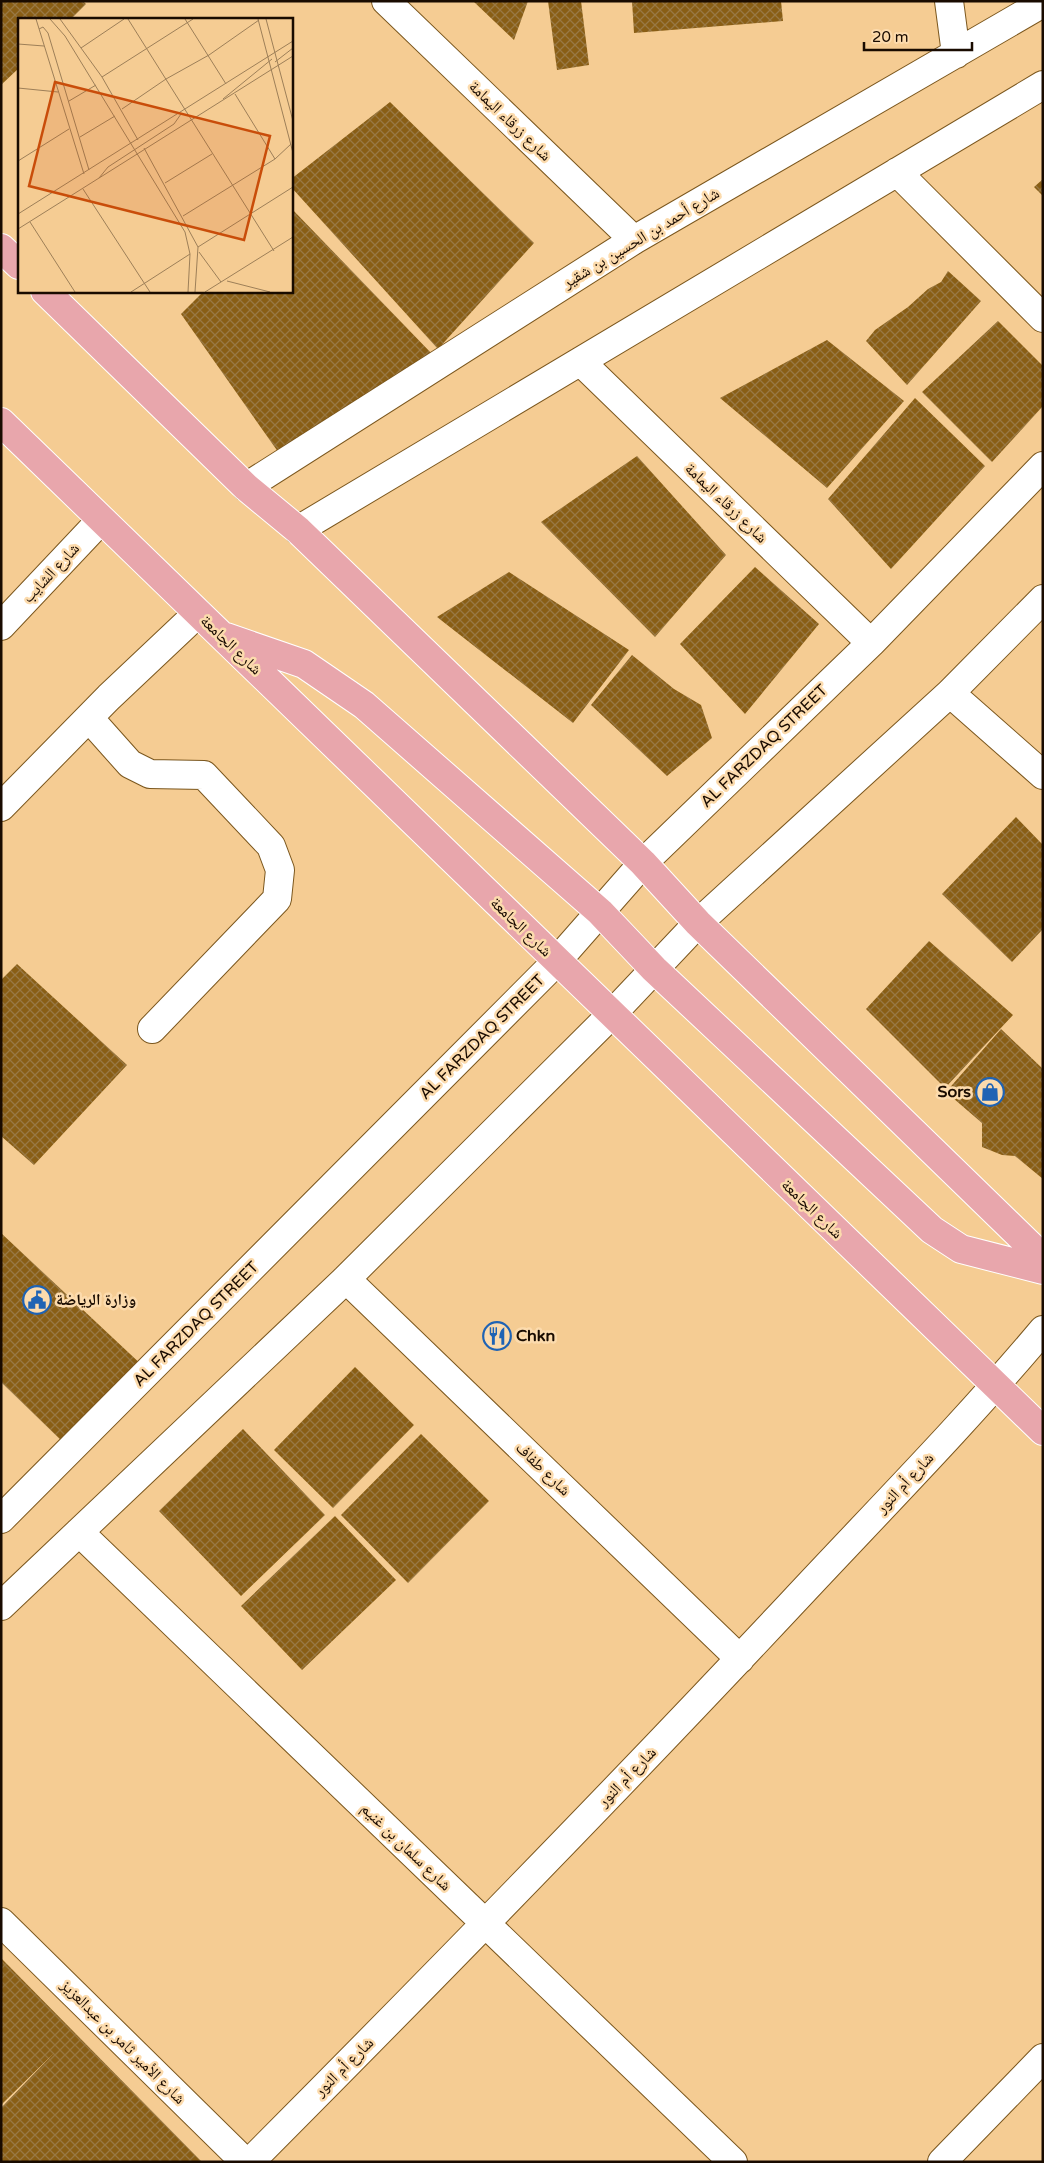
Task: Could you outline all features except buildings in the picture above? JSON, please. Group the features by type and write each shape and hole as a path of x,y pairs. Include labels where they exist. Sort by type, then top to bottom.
{"main road":[{"path":"1,248 18,264"},
{"path":"46,292 246,487 298,530 643,863 698,923 1043,1258"},
{"name":"شارع الجامعة","path":"1,422 556,962 1043,1431"},
{"path":"220,635 304,664 364,705 600,912 654,969 932,1230 961,1248 1043,1270"}],"street":[{"name":"شارع زرقاء اليمامة","path":"386,1 634,240"},
{"path":"949,1 956,54"},
{"name":"شارع أحمد بن الحسين بن شقير","path":"246,487 634,240 1043,3"},
{"path":"298,530 1043,85"},
{"path":"897,172 1043,318"},
{"name":"شارع زرقاء اليمامة","path":"581,362 871,643"},
{"name":"AL FARZDAQ STREET","path":"1,1518 556,962 643,863 871,643 1043,466"},
{"name":"شارع الشايب","path":"1,626 101,520"},
{"path":"1,1606 346,1279 611,1014 698,923 950,693 1043,599"},
{"path":"1,807 89,718 198,613"},
{"path":"950,693 1043,775"},
{"path":"89,718 130,764 150,774 204,775 271,846 280,870 277,899 152,1029"},
{"name":"شارع طفاف","path":"346,1279 740,1659"},
{"name":"شارع أم النور","path":"250,2162 486,1924 740,1659 996,1386 1043,1330"},
{"name":"شارع سلمان بن غنيم","path":"79,1532 733,2162"},
{"name":"شارع الأمير ثامر بن عبدالعزيز","path":"1,1922 244,2162"},
{"path":"942,2162 1043,2058"}],"place":[{"name":"Sors","path":"990,1092"},
{"name":"وزارة الرياضة","path":"37,1300"},
{"name":"Chkn","path":"497,1336"}]}
